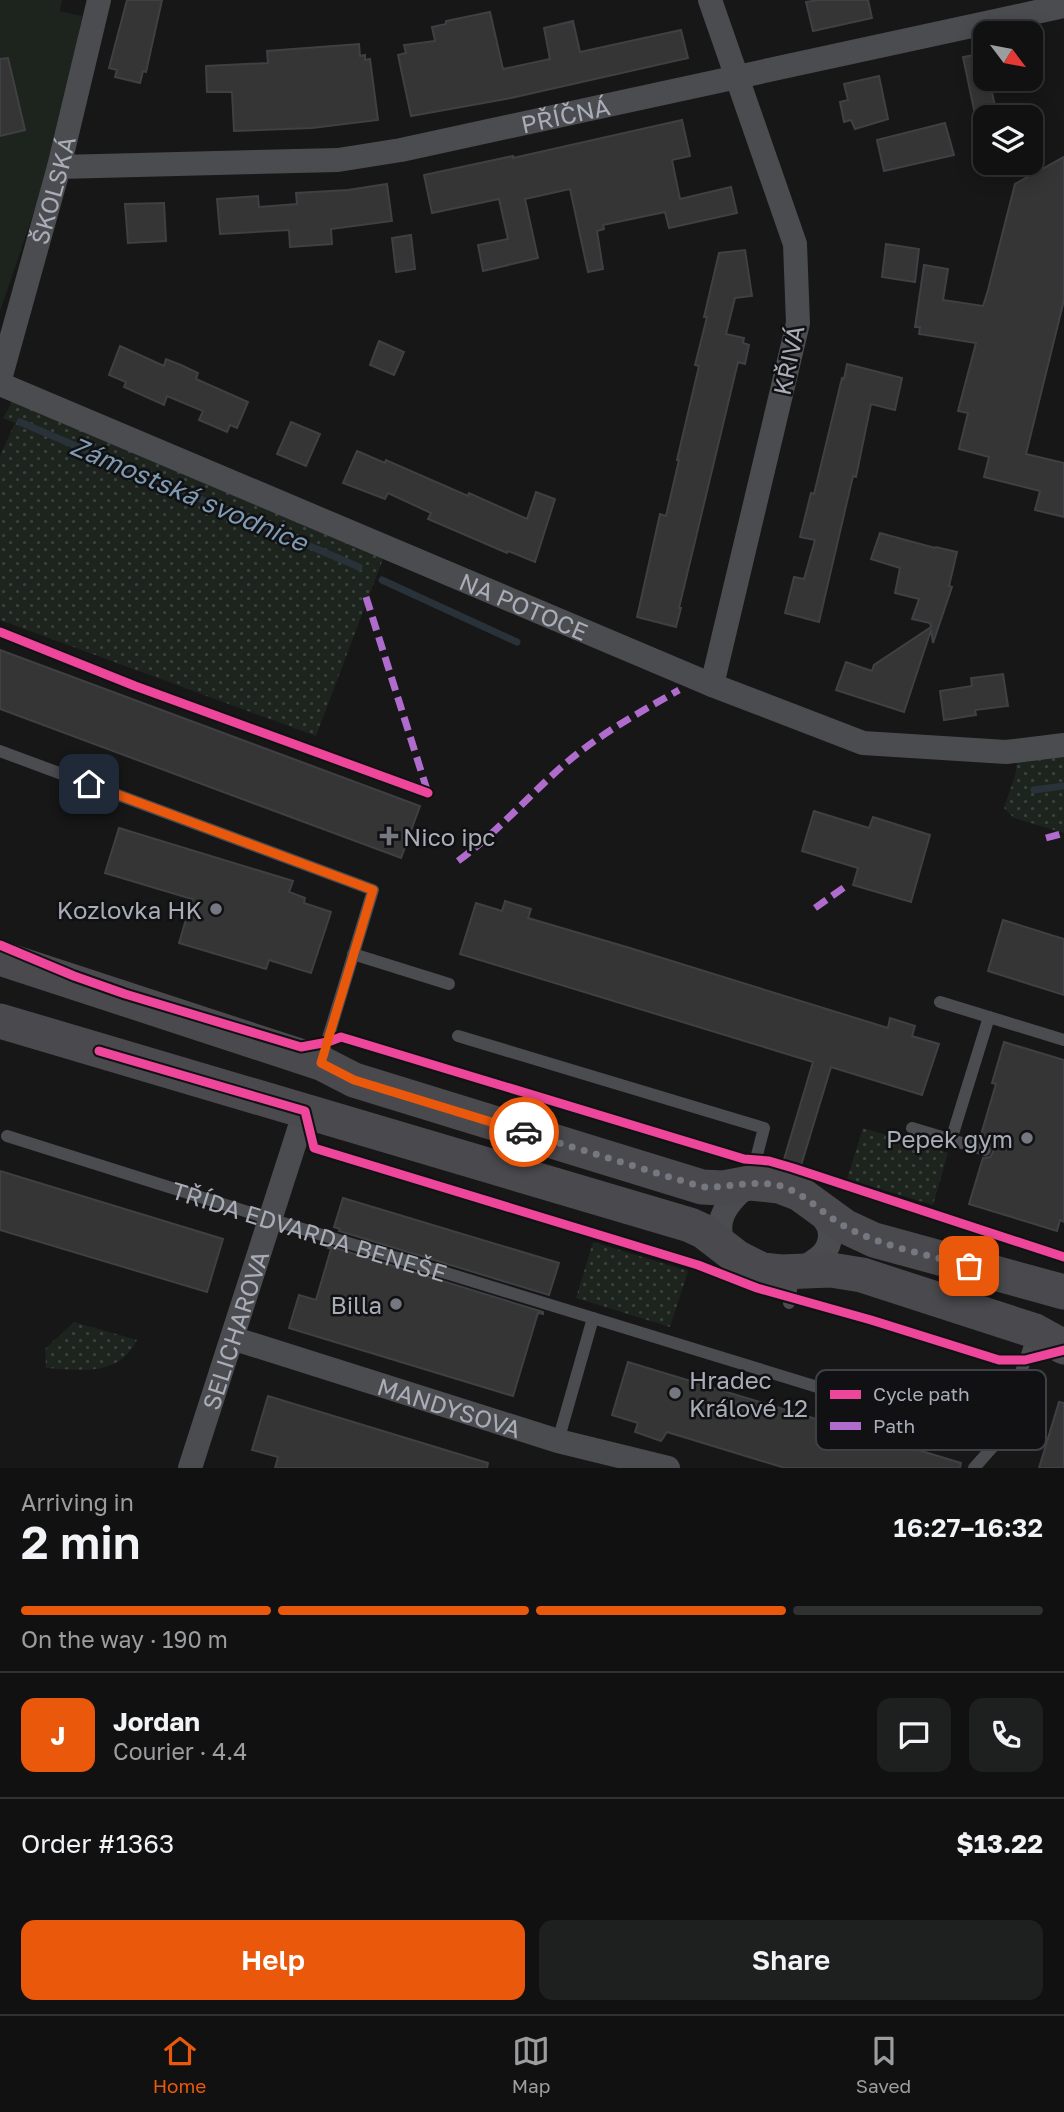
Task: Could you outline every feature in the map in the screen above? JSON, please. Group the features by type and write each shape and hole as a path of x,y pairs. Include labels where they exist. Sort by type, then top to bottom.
{"street":[{"name":"ŠKOLSKÁ","path":"0,379 60,167 99,0"},
{"name":"KŘIVÁ","path":"710,0 795,244 798,323 712,685"},
{"name":"PŘÍČNÁ","path":"60,167 338,160 401,150 1064,6"},
{"name":"NA POTOCE","path":"0,384 712,685 863,743 1006,752 1064,745"},
{"path":"0,958 321,1063 354,1080 702,1187 723,1188 750,1182 779,1186 800,1194 844,1226 874,1240 1064,1292"},
{"path":"0,1021 690,1225 703,1231 750,1266 791,1287"},
{"name":"SELICHAROVA","path":"190,1468 305,1111"},
{"path":"729,1251 721,1234 723,1214 732,1200 750,1182"},
{"path":"791,1287 821,1258 828,1244 829,1227 812,1202"},
{"path":"791,1287 831,1270 862,1275 1050,1339"},
{"name":"MANDYSOVA","path":"232,1338 558,1441 668,1468"}],"lane":[{"path":"0,751 373,890 321,1063"},
{"path":"353,954 449,984"},
{"path":"940,1002 1064,1040"},
{"path":"951,1140 989,1017"},
{"path":"458,1036 764,1128 750,1182"},
{"path":"912,1128 985,1150"},
{"name":"TŘÍDA EDVARDA BENEŠE","path":"7,1136 816,1387"},
{"path":"558,1441 593,1318"},
{"path":"1034,1370 1050,1339"},
{"path":"974,1468 990,1450"}],"shaded area":[{"path":"0,0 62,0 60,11 82,16 57,145 0,311"},
{"path":"15,397 383,559 316,736 0,620 0,456 15,423 3,418"},
{"path":"1018,756 1064,757 1064,833 1014,818 1004,808 1015,776"},
{"path":"863,1128 948,1153 933,1205 847,1179"},
{"path":"593,1242 688,1271 670,1327 576,1298"},
{"path":"74,1322 137,1340 129,1352 110,1366 85,1370 46,1368 45,1349"}],"building":[{"path":"127,0 162,0 146,72 143,71 140,83 115,77 117,70 109,68"},
{"path":"868,0 872,18 813,31 806,2"},
{"path":"490,12 503,69 550,59 544,28 573,21 580,52 681,30 688,58 511,98 411,116 398,55 406,53 404,45 435,41 432,27 446,24 446,21"},
{"path":"359,44 360,56 365,55 365,60 370,59 378,120 312,128 234,131 232,92 207,92 206,66 268,63 267,51"},
{"path":"973,55 973,91 992,91 995,105 973,105 963,57"},
{"path":"8,58 25,130 0,136 0,59"},
{"path":"879,76 888,119 855,129 851,120 844,122 840,102 848,100 844,84"},
{"path":"682,120 690,156 672,160 680,199 731,187 737,213 669,228 665,212 603,225 604,229 597,231 603,269 588,272 570,189 525,199 538,258 483,271 478,245 508,239 499,199 432,213 424,175"},
{"path":"945,123 954,155 884,171 877,140"},
{"path":"1064,157 1064,300 1026,454 1064,463 1064,517 1035,510 1040,491 984,477 989,457 959,449 968,413 958,411 976,343 919,334 920,327 915,327 924,265 948,269 943,300 983,306 1015,184 1031,175 1043,175 1043,169"},
{"path":"387,184 392,221 331,229 332,244 290,247 289,230 220,234 217,199 258,196 259,207 297,204 296,193 348,190"},
{"path":"164,203 166,241 128,243 125,204"},
{"path":"411,235 415,269 396,272 392,238"},
{"path":"886,244 919,249 915,282 882,277"},
{"path":"745,250 752,296 735,298 726,334 744,338 743,343 749,345 745,364 738,362 676,627 637,617 660,514 666,516 679,460 699,366 695,365 707,317 704,317 719,253"},
{"path":"379,341 404,352 394,375 370,365"},
{"path":"120,346 164,366 166,359 181,365 198,373 196,379 248,402 237,428 230,425 227,432 199,420 203,411 167,396 164,405 124,387 126,382 109,375"},
{"path":"847,364 902,378 895,410 871,404 856,477 853,476 819,622 785,613 794,577 804,579 815,540 800,537 811,493 814,494"},
{"path":"291,422 320,434 306,466 277,454"},
{"path":"357,451 385,463 386,460 468,496 469,493 527,519 536,492 555,499 535,562 428,519 431,513 388,493 385,499 343,483"},
{"path":"880,533 957,552 949,586 952,587 933,643 931,630 904,712 836,690 846,662 872,671 874,665 931,627 930,623 912,619 919,599 895,593 900,568 871,559"},
{"path":"0,650 420,806 401,858 0,709"},
{"path":"1003,674 1008,706 975,710 976,715 944,720 940,691 972,686 971,678"},
{"path":"814,811 869,828 873,817 930,835 911,902 853,885 858,868 802,851"},
{"path":"119,828 293,881 289,892 305,898 304,903 331,912 311,973 269,960 266,969 179,943 192,899 105,873"},
{"path":"505,901 531,909 528,918 888,1028 890,1018 915,1026 912,1036 939,1044 922,1095 831,1067 799,1172 782,1166 813,1062 460,954 476,903 502,911"},
{"path":"1003,920 1064,939 1064,995 988,971"},
{"path":"1004,1042 1064,1060 1064,1222 1060,1220 1057,1231 969,1204 983,1158 990,1157 993,1152 991,1144 980,1138 996,1084 992,1083"},
{"path":"0,1171 223,1239 207,1292 0,1230"},
{"path":"343,1198 559,1263 549,1295 339,1231 340,1229 334,1227"},
{"path":"329,1246 543,1312 538,1313 513,1396 289,1328 299,1295 316,1300 331,1249"},
{"path":"628,1362 816,1419 816,1450 918,1450 961,1463 960,1468 785,1468 667,1432 661,1441 635,1432 638,1423 612,1415"},
{"path":"268,1396 488,1463 487,1468 275,1468 278,1457 252,1450"},
{"path":"1059,1402 1064,1403 1064,1468 1039,1468"}],"waterway":[{"name":"Zámostská svodnice","path":"20,422 359,567"},
{"name":"Zámostská svodnice","path":"382,580 517,642"},
{"name":"Zámostská svodnice","path":"1034,790 1064,786"}],"marked path":[{"path":"366,597 428,793"},
{"path":"458,861 487,838 579,752 679,690"},
{"path":"1046,838 1064,833"},
{"path":"815,908 846,886"}],"cycle path":[{"path":"0,632 135,686 428,793"},
{"path":"0,945 125,994 301,1047 341,1037 744,1159 769,1161 793,1168 1064,1257"},
{"path":"99,1051 305,1111 314,1148 698,1265 757,1288 999,1360 1025,1360 1064,1350"}],"way so far":[{"path":"524,1132 702,1187 723,1188 750,1182 779,1186 800,1194 844,1226 874,1240 969,1266"}],"place":[{"name":"Nico ipc","path":"389,836"},
{"name":"Kozlovka HK","path":"216,909"},
{"name":"Pepek gym","path":"1027,1138"},
{"name":"Billa","path":"396,1304"},
{"name":"Hradec Králové 12","path":"675,1393"}],"route":[{"path":"89,784 373,890 321,1063 354,1080 524,1132"}]}
